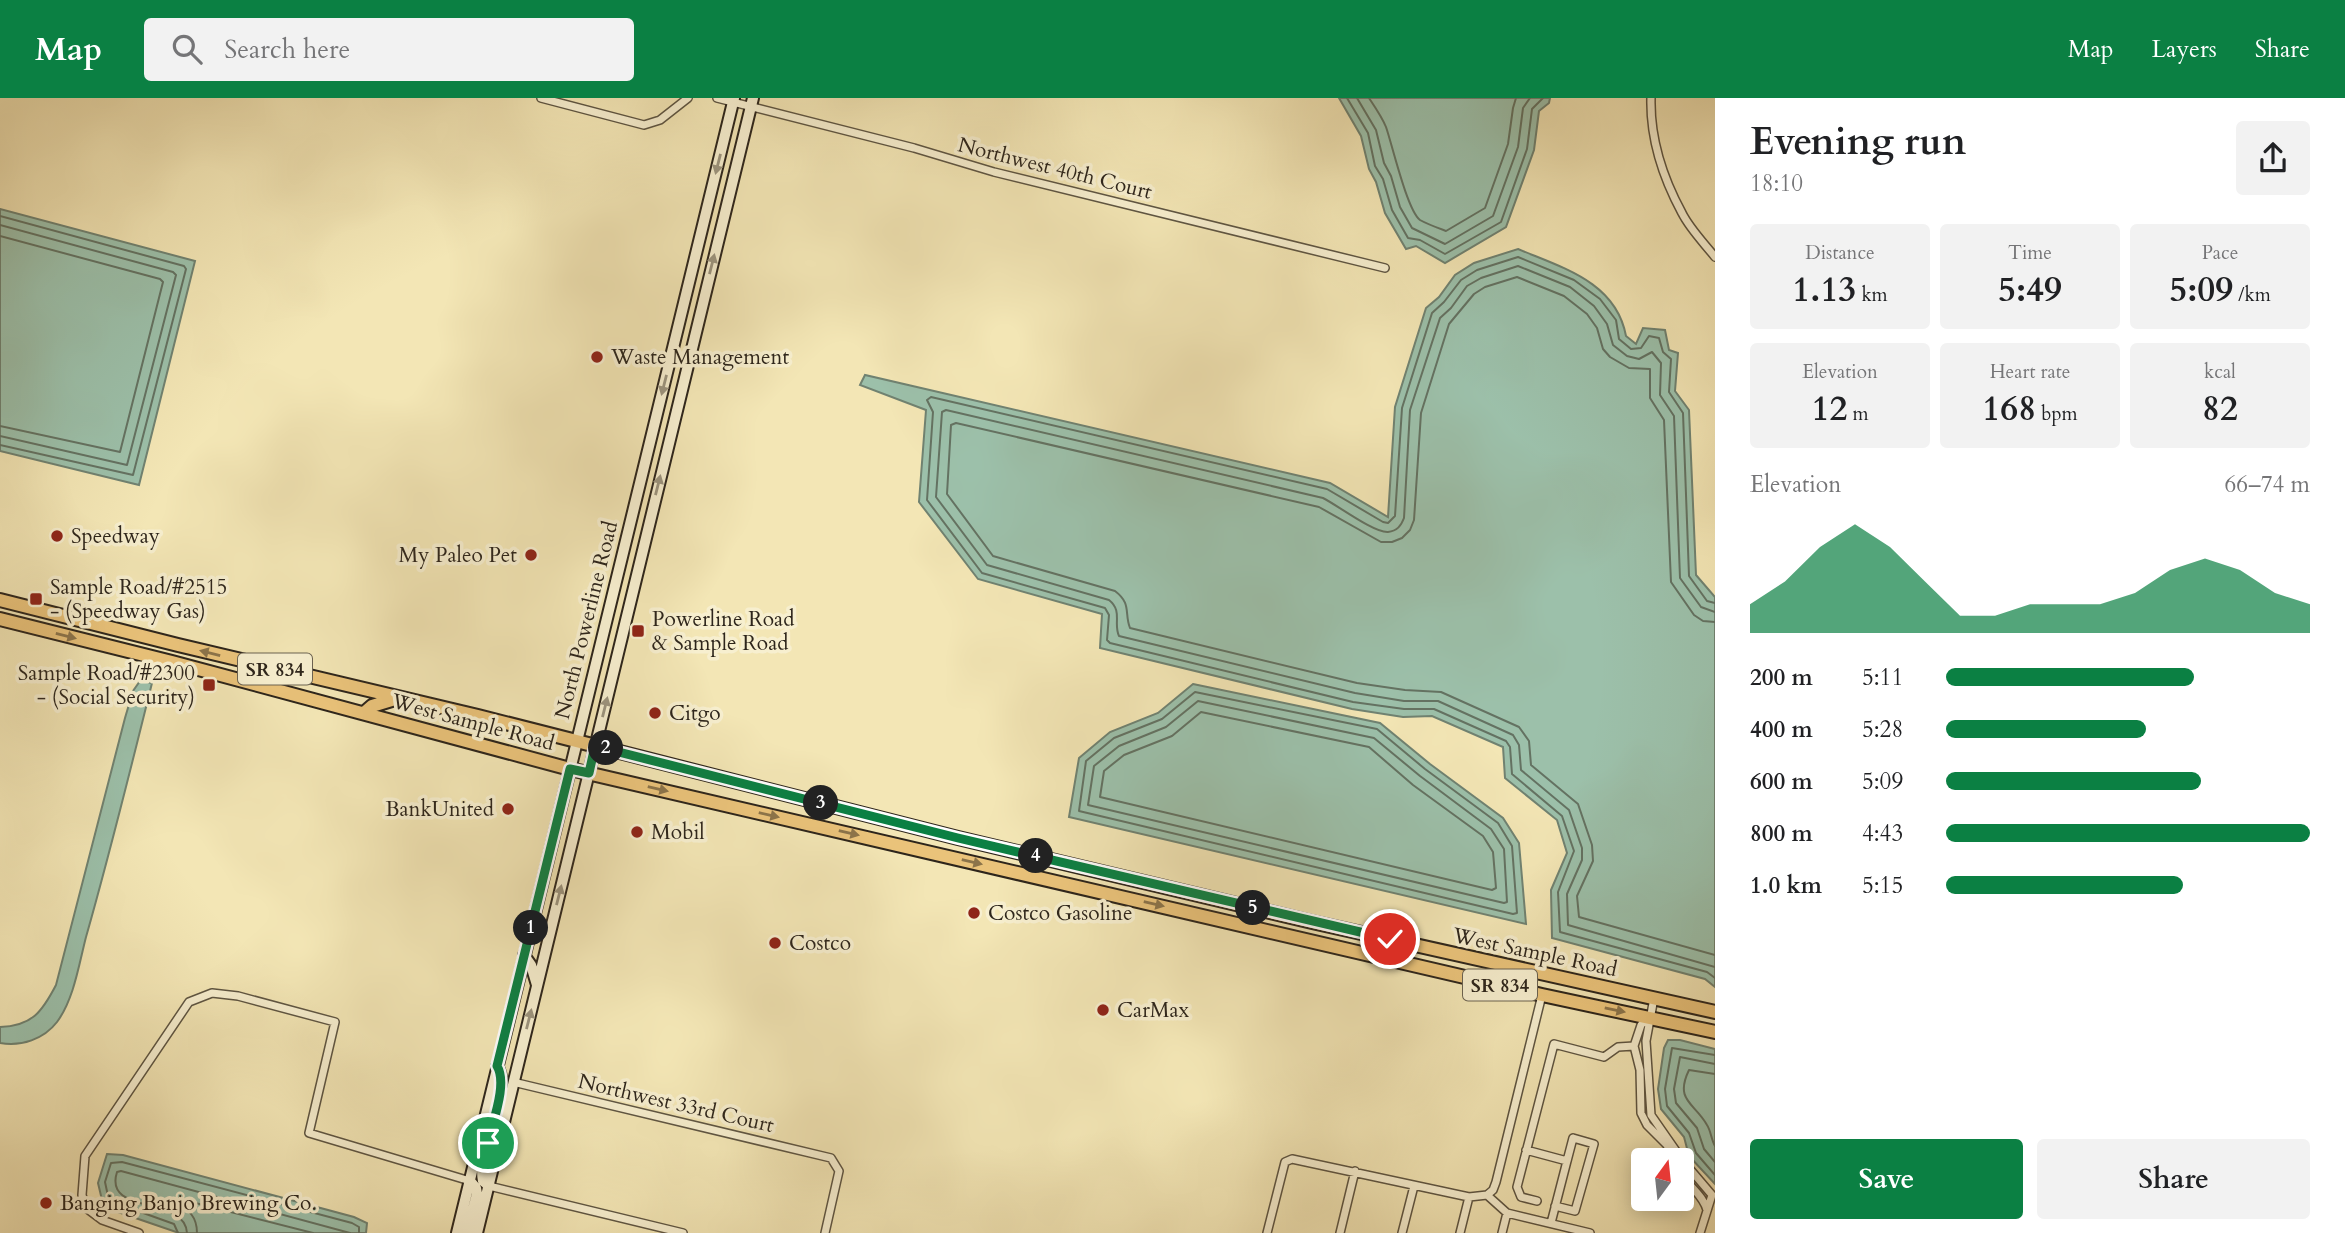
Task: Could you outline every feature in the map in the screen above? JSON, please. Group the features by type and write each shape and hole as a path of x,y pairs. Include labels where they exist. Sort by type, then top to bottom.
{"main road":[{"name":"North Powerline Road","path":"457,1233 734,100"},
{"name":"North Powerline Road","path":"477,1233 752,102"},
{"path":"688,360 684,344 677,333 688,327 699,314"},
{"path":"629,525 633,542 642,552"},
{"name":"West Sample Road","path":"0,600 1136,880 1715,1012"},
{"name":"West Sample Road","path":"0,619 570,769 1542,995 1715,1032"},
{"path":"340,707 364,699 372,692"},
{"path":"364,713 372,706 399,699"},
{"path":"524,955 531,965 537,985"},
{"path":"489,1186 483,1181 482,1165 500,1091 502,1073 497,1066"},
{"path":"467,1233 477,1194 470,1181"}],"street":[{"path":"541,98 644,125 660,120 688,98"},
{"name":"Northwest 40th Court","path":"717,98 752,102 993,172 1385,268"},
{"path":"1651,98 1653,139 1665,173 1683,215 1715,257"},
{"path":"139,1233 102,1220 86,1208 82,1195 85,1156 189,1002 212,993 238,996 335,1022 309,1133 470,1181"},
{"path":"1267,1233 1285,1162 1293,1159 1469,1197 1487,1195 1496,1182 1542,995"},
{"path":"1654,998 1648,1017 1646,1041 1651,1115 1683,1161 1712,1195 1700,1233"},
{"path":"1648,1017 1639,1028 1634,1046 1640,1070 1641,1113 1647,1125 1668,1148"},
{"path":"1537,1201 1521,1196 1517,1187 1554,1044 1604,1057 1618,1047 1634,1046"},
{"name":"Northwest 33rd Court","path":"513,1082 831,1158 839,1171 825,1233"},
{"path":"1551,1223 1555,1206 1573,1139 1594,1144 1575,1211 1555,1206"},
{"path":"1526,1150 1567,1161"},
{"path":"1340,1233 1355,1171"},
{"path":"1402,1233 1414,1185"},
{"path":"489,1186 683,1233"},
{"path":"1694,1190 1704,1199 1707,1210"},
{"path":"1487,1195 1507,1213 1587,1233"},
{"path":"1460,1233 1469,1197"},
{"path":"1502,1233 1507,1213"}],"water":[{"path":"1339,98 1550,98 1549,103 1539,111 1534,150 1506,227 1445,263 1416,246 1406,249 1385,213 1376,182 1369,169 1361,136"},
{"path":"0,209 195,261 139,485 0,451"},
{"path":"1518,249 1585,279 1599,290 1611,302 1626,336 1636,344 1643,328 1665,330 1669,350 1678,353 1675,391 1689,410 1696,575 1715,597 1715,987 1705,979 1552,938 1551,890 1567,853 1557,820 1505,778 1503,747 1432,716 1403,717 1352,709 1100,648 1102,614 978,579 919,502 926,410 860,385 865,375 1330,483 1388,517 1395,407 1426,308 1439,297 1455,275 1474,263"},
{"path":"140,681 152,683 68,1003 57,1022 46,1033 16,1044 0,1043 0,1027 20,1024 35,1016 56,985 125,718 133,691"},
{"path":"1193,684 1380,723 1503,818 1519,843 1526,924 1069,817 1079,758 1110,732 1158,713"},
{"path":"1668,1040 1680,1040 1715,1049 1715,1184 1694,1161 1694,1148 1687,1148 1684,1137 1661,1109 1658,1089 1664,1048"},
{"path":"107,1154 123,1155 354,1217 367,1223 366,1233 179,1233 118,1212 102,1200 98,1183"}],"place":[{"name":"Waste Management","path":"597,357"},
{"name":"Speedway","path":"57,536"},
{"name":"My Paleo Pet","path":"531,555"},
{"name":"Sample Road/#2515 - (Speedway Gas)","path":"36,599"},
{"name":"Powerline Road & Sample Road","path":"638,631"},
{"name":"Sample Road/#2300 - (Social Security)","path":"209,685"},
{"name":"Citgo","path":"655,713"},
{"name":"BankUnited","path":"508,809"},
{"name":"Mobil","path":"637,832"},
{"name":"Costco Gasoline","path":"974,913"},
{"name":"Costco","path":"775,943"},
{"name":"CarMax","path":"1103,1010"},
{"name":"Banging Banjo Brewing Co.","path":"46,1203"}],"route":[{"path":"488,1143 500,1091 502,1073 497,1066 570,769 589,773 595,746 958,838 1390,939"}]}
